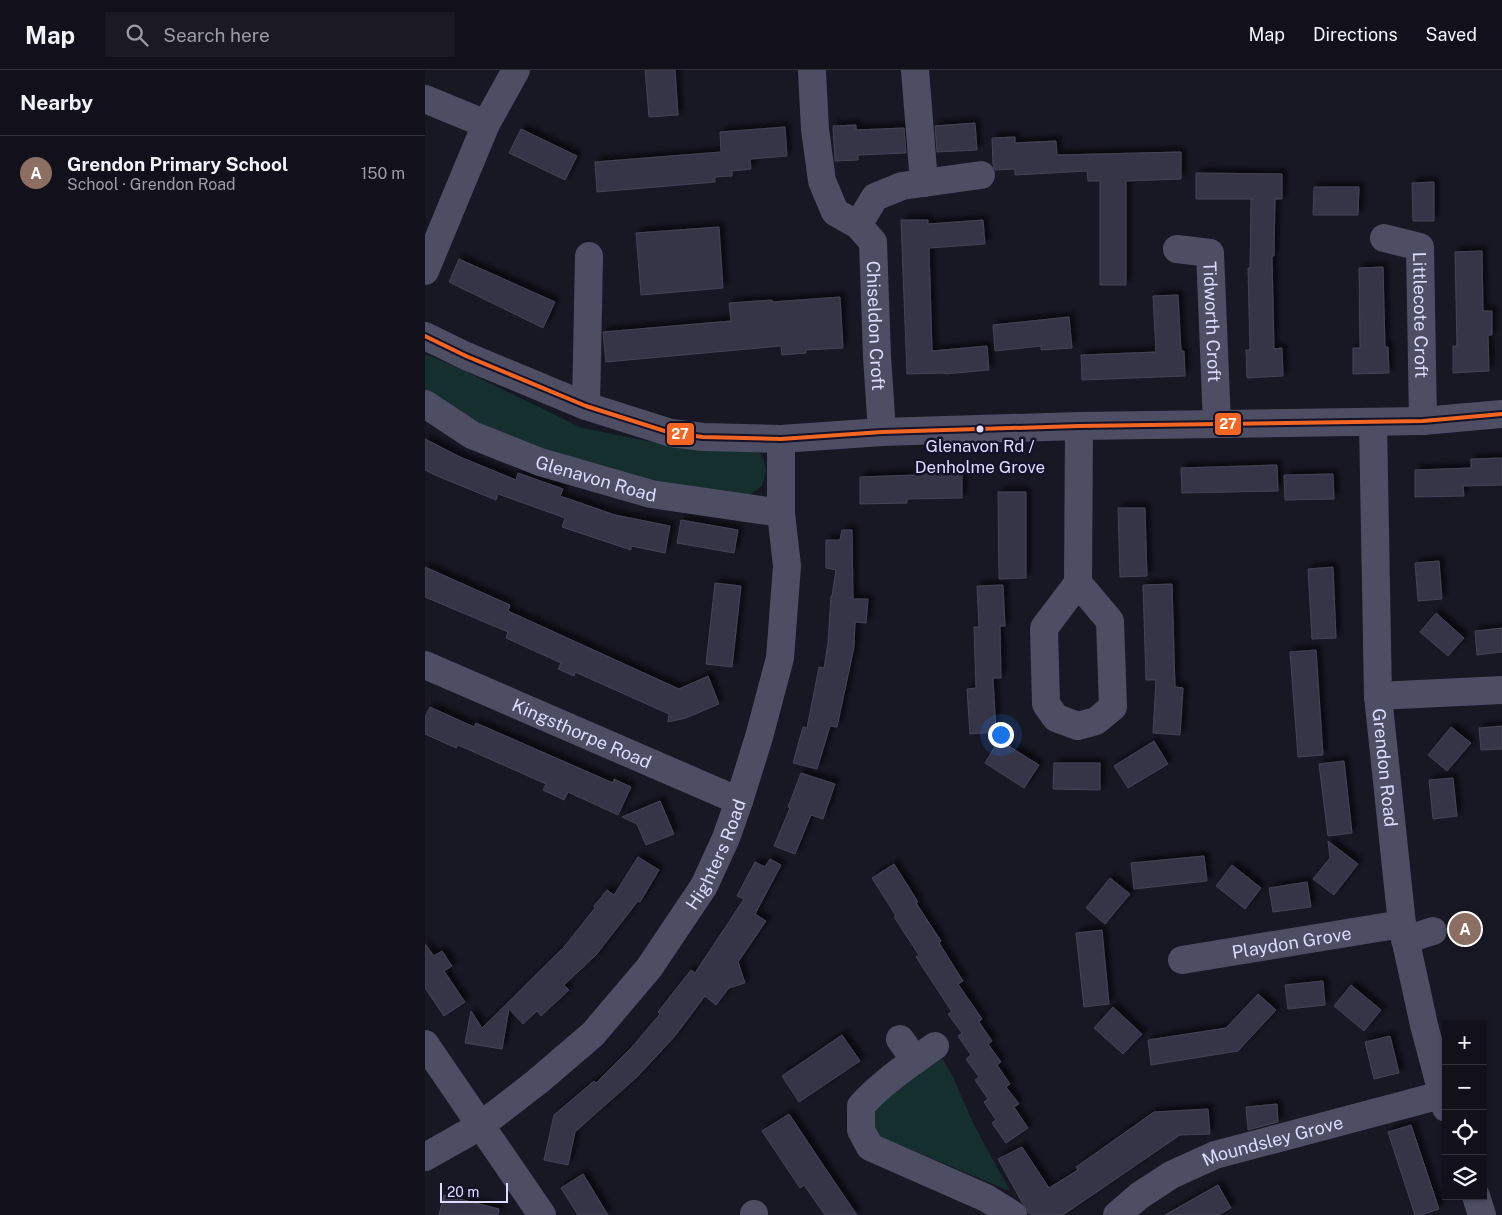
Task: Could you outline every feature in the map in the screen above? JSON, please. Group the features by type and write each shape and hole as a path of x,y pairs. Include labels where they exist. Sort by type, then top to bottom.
{"street":[{"path":"425,271 486,124 516,70"},
{"path":"915,70 924,183"},
{"name":"Chiseldon Croft","path":"811,72 815,129 822,181 835,212 858,225 873,242 882,432"},
{"path":"425,99 486,124"},
{"path":"858,225 875,196 902,186 981,175"},
{"name":"Littlecote Croft","path":"1384,238 1420,247 1423,421"},
{"name":"Tidworth Croft","path":"1177,249 1210,253 1217,424"},
{"path":"586,406 589,256"},
{"path":"425,336 466,356 586,406 671,433 703,437 781,439 882,432 1079,426 1423,421 1502,414"},
{"name":"Glenavon Road","path":"425,404 472,435 540,462 651,494 781,513"},
{"name":"Grendon Road","path":"1373,422 1379,696 1404,932 1442,1098"},
{"path":"1078,582 1110,621 1113,707 1096,721 1078,726 1057,718 1046,704 1044,628 1078,582 1079,426"},
{"name":"Highters Road","path":"425,1157 480,1126 537,1082 593,1034 649,968 704,886 739,801 759,737 780,658 787,566 781,513 781,439"},
{"name":"Kingsthorpe Road","path":"425,666 739,801"},
{"path":"1379,696 1502,690"},
{"name":"Playdon Grove","path":"1182,960 1404,932 1433,932"},
{"path":"425,1044 542,1215"},
{"path":"917,1049 861,1106 861,1130 870,1147 986,1198 1013,1215"},
{"name":"Moundsley Grove","path":"1117,1215 1139,1196 1171,1175 1215,1155 1442,1102"},
{"path":"1477,1200 1482,1215"}],"green space":[{"path":"425,354 461,369 582,428 668,445 759,452 764,461 766,471 762,486 751,494 736,499 646,487 513,442 425,395"},
{"path":"942,1058 953,1077 974,1125 1010,1191 878,1136 873,1119 874,1106"}],"building":[{"path":"645,70 675,70 678,115 649,117"},
{"path":"975,123 977,150 937,152 935,126"},
{"path":"856,125 856,130 904,128 906,153 858,155 858,160 835,161 833,126"},
{"path":"785,127 787,156 750,159 751,169 732,171 732,176 715,177 715,182 597,192 595,162 721,152 720,132"},
{"path":"521,129 577,156 565,180 509,153"},
{"path":"1015,137 1015,143 1056,141 1057,155 1181,152 1181,179 1126,181 1126,285 1100,285 1100,181 1088,181 1087,171 1015,175 1015,169 995,170 993,165 992,138"},
{"path":"1196,173 1282,174 1282,199 1275,199 1274,256 1272,256 1274,349 1282,348 1283,376 1247,378 1246,350 1250,350 1248,268 1250,268 1251,199 1196,199"},
{"path":"1434,182 1434,221 1413,221 1412,183"},
{"path":"1314,187 1359,187 1358,215 1313,215"},
{"path":"901,220 928,220 928,224 983,220 985,244 929,248 932,351 987,346 989,370 945,374 907,374"},
{"path":"719,227 723,288 641,295 636,233"},
{"path":"1482,251 1483,311 1492,311 1492,335 1488,335 1489,371 1453,373 1453,346 1457,346 1455,252"},
{"path":"459,259 555,302 543,328 449,282"},
{"path":"1383,267 1385,347 1388,347 1389,373 1353,374 1353,348 1360,348 1359,268"},
{"path":"1178,295 1181,351 1184,351 1185,376 1082,380 1081,355 1156,352 1153,296"},
{"path":"840,297 843,348 806,350 806,353 782,355 781,346 606,362 603,332 731,321 729,303"},
{"path":"1069,317 1072,348 1041,350 1041,346 995,351 993,325"},
{"path":"425,439 460,457 516,480 518,473 563,489 560,496 615,515 670,526 665,553 631,546 631,550 562,527 565,518 498,494 496,500 437,476 425,470"},
{"path":"1502,458 1502,485 1463,486 1464,496 1415,497 1415,470 1471,468 1471,459"},
{"path":"1277,465 1278,491 1182,493 1181,468"},
{"path":"962,471 962,498 907,499 907,503 860,504 860,477 916,475 916,472"},
{"path":"1333,474 1334,499 1285,500 1284,475"},
{"path":"998,492 1026,492 1026,578 999,579"},
{"path":"1118,508 1145,508 1147,576 1120,577"},
{"path":"681,520 738,530 734,553 677,543"},
{"path":"842,530 852,530 853,599 868,599 866,623 855,622 854,647 837,727 830,726 817,769 793,763 803,727 807,728 819,667 824,668 828,643 831,596 836,570 826,568 826,540 840,540"},
{"path":"1439,561 1442,599 1418,601 1415,563"},
{"path":"425,567 510,605 508,611 679,689 708,676 719,704 686,718 668,722 669,714 575,672 574,676 558,669 561,663 506,638 508,632 425,597"},
{"path":"1333,567 1336,638 1312,639 1308,569"},
{"path":"715,583 741,586 732,667 706,664"},
{"path":"1172,584 1175,687 1183,688 1180,735 1153,733 1156,680 1146,680 1143,585"},
{"path":"1003,585 1005,626 1000,626 1001,678 993,678 996,732 970,734 967,689 976,688 974,627 979,627 977,586"},
{"path":"1436,613 1464,638 1448,656 1420,632"},
{"path":"1502,628 1502,652 1477,655 1475,631"},
{"path":"1316,650 1323,755 1298,757 1290,652"},
{"path":"430,707 474,727 476,723 613,783 614,779 631,787 618,815 568,792 564,800 543,790 546,784 458,745 456,748 425,734 425,717"},
{"path":"1502,726 1502,749 1481,750 1479,728"},
{"path":"1451,727 1471,743 1447,771 1428,755"},
{"path":"999,740 1039,765 1024,788 985,763"},
{"path":"1154,741 1168,764 1128,788 1114,766"},
{"path":"1344,761 1352,833 1328,836 1319,764"},
{"path":"1054,763 1100,763 1100,790 1053,789"},
{"path":"801,773 835,784 823,819 811,815 795,854 774,846 790,808 788,807"},
{"path":"1453,778 1457,816 1433,819 1429,780"},
{"path":"660,801 674,834 646,845 637,824 622,817"},
{"path":"1328,841 1358,864 1334,895 1313,879 1330,858"},
{"path":"1204,856 1207,881 1134,889 1131,863"},
{"path":"638,857 659,870 640,902 638,901 596,955 564,985 569,990 541,1016 537,1011 523,1024 509,1009 502,1049 465,1043 471,1011 482,1028 564,947 607,890 614,895"},
{"path":"770,859 781,865 755,914 766,921 738,962 745,983 729,988 716,1005 705,996 675,1036 638,1076 575,1132 568,1165 544,1160 554,1115 594,1081 596,1083 632,1047 660,1014 658,1012 691,970 695,973 744,899 737,896 755,862 765,867"},
{"path":"894,864 963,981 958,984 982,1019 979,1022 992,1041 988,1044 1001,1062 997,1065 1010,1084 1006,1087 1019,1104 1014,1107 1028,1128 1006,1143 992,1123 996,1120 984,1102 988,1099 975,1080 979,1077 966,1059 971,1055 958,1036 962,1033 948,1014 952,1012 916,957 919,955 894,917 896,916 872,878"},
{"path":"1232,865 1261,888 1245,909 1216,886"},
{"path":"1110,878 1130,894 1105,924 1086,908"},
{"path":"1307,882 1311,907 1273,912 1269,888"},
{"path":"1102,930 1109,1004 1084,1007 1076,933"},
{"path":"425,944 434,956 442,951 452,966 444,971 465,1002 444,1016 425,988"},
{"path":"1323,981 1325,1005 1288,1009 1285,985"},
{"path":"1351,985 1381,1010 1364,1031 1334,1006"},
{"path":"1258,994 1276,1010 1238,1051 1151,1065 1148,1040 1226,1028"},
{"path":"1113,1007 1142,1034 1123,1054 1094,1028"},
{"path":"842,1035 860,1061 799,1102 782,1076"},
{"path":"1390,1036 1399,1073 1374,1079 1365,1042"},
{"path":"1277,1104 1278,1122 1248,1130 1246,1107"},
{"path":"1208,1109 1210,1134 1180,1135 1063,1215 1033,1215 1028,1213 998,1159 1022,1147 1049,1188 1078,1170 1076,1167 1154,1112"},
{"path":"789,1114 857,1215 825,1215 804,1185 800,1188 762,1131"},
{"path":"1411,1125 1439,1209 1421,1215 1415,1215 1388,1132"},
{"path":"583,1174 608,1215 578,1215 561,1188"},
{"path":"1218,1185 1231,1208 1218,1215 1165,1215"},
{"path":"444,1195 499,1209 498,1215 439,1215"}],"transit line":[{"name":"27","path":"425,336 466,356 586,406 671,433 703,437 781,439 882,432 1079,426 1423,421 1502,414"}],"place":[{"name":"Glenavon Rd / Denholme Grove","path":"980,429"},
{"name":"Grendon Primary School","path":"1465,929"}]}
